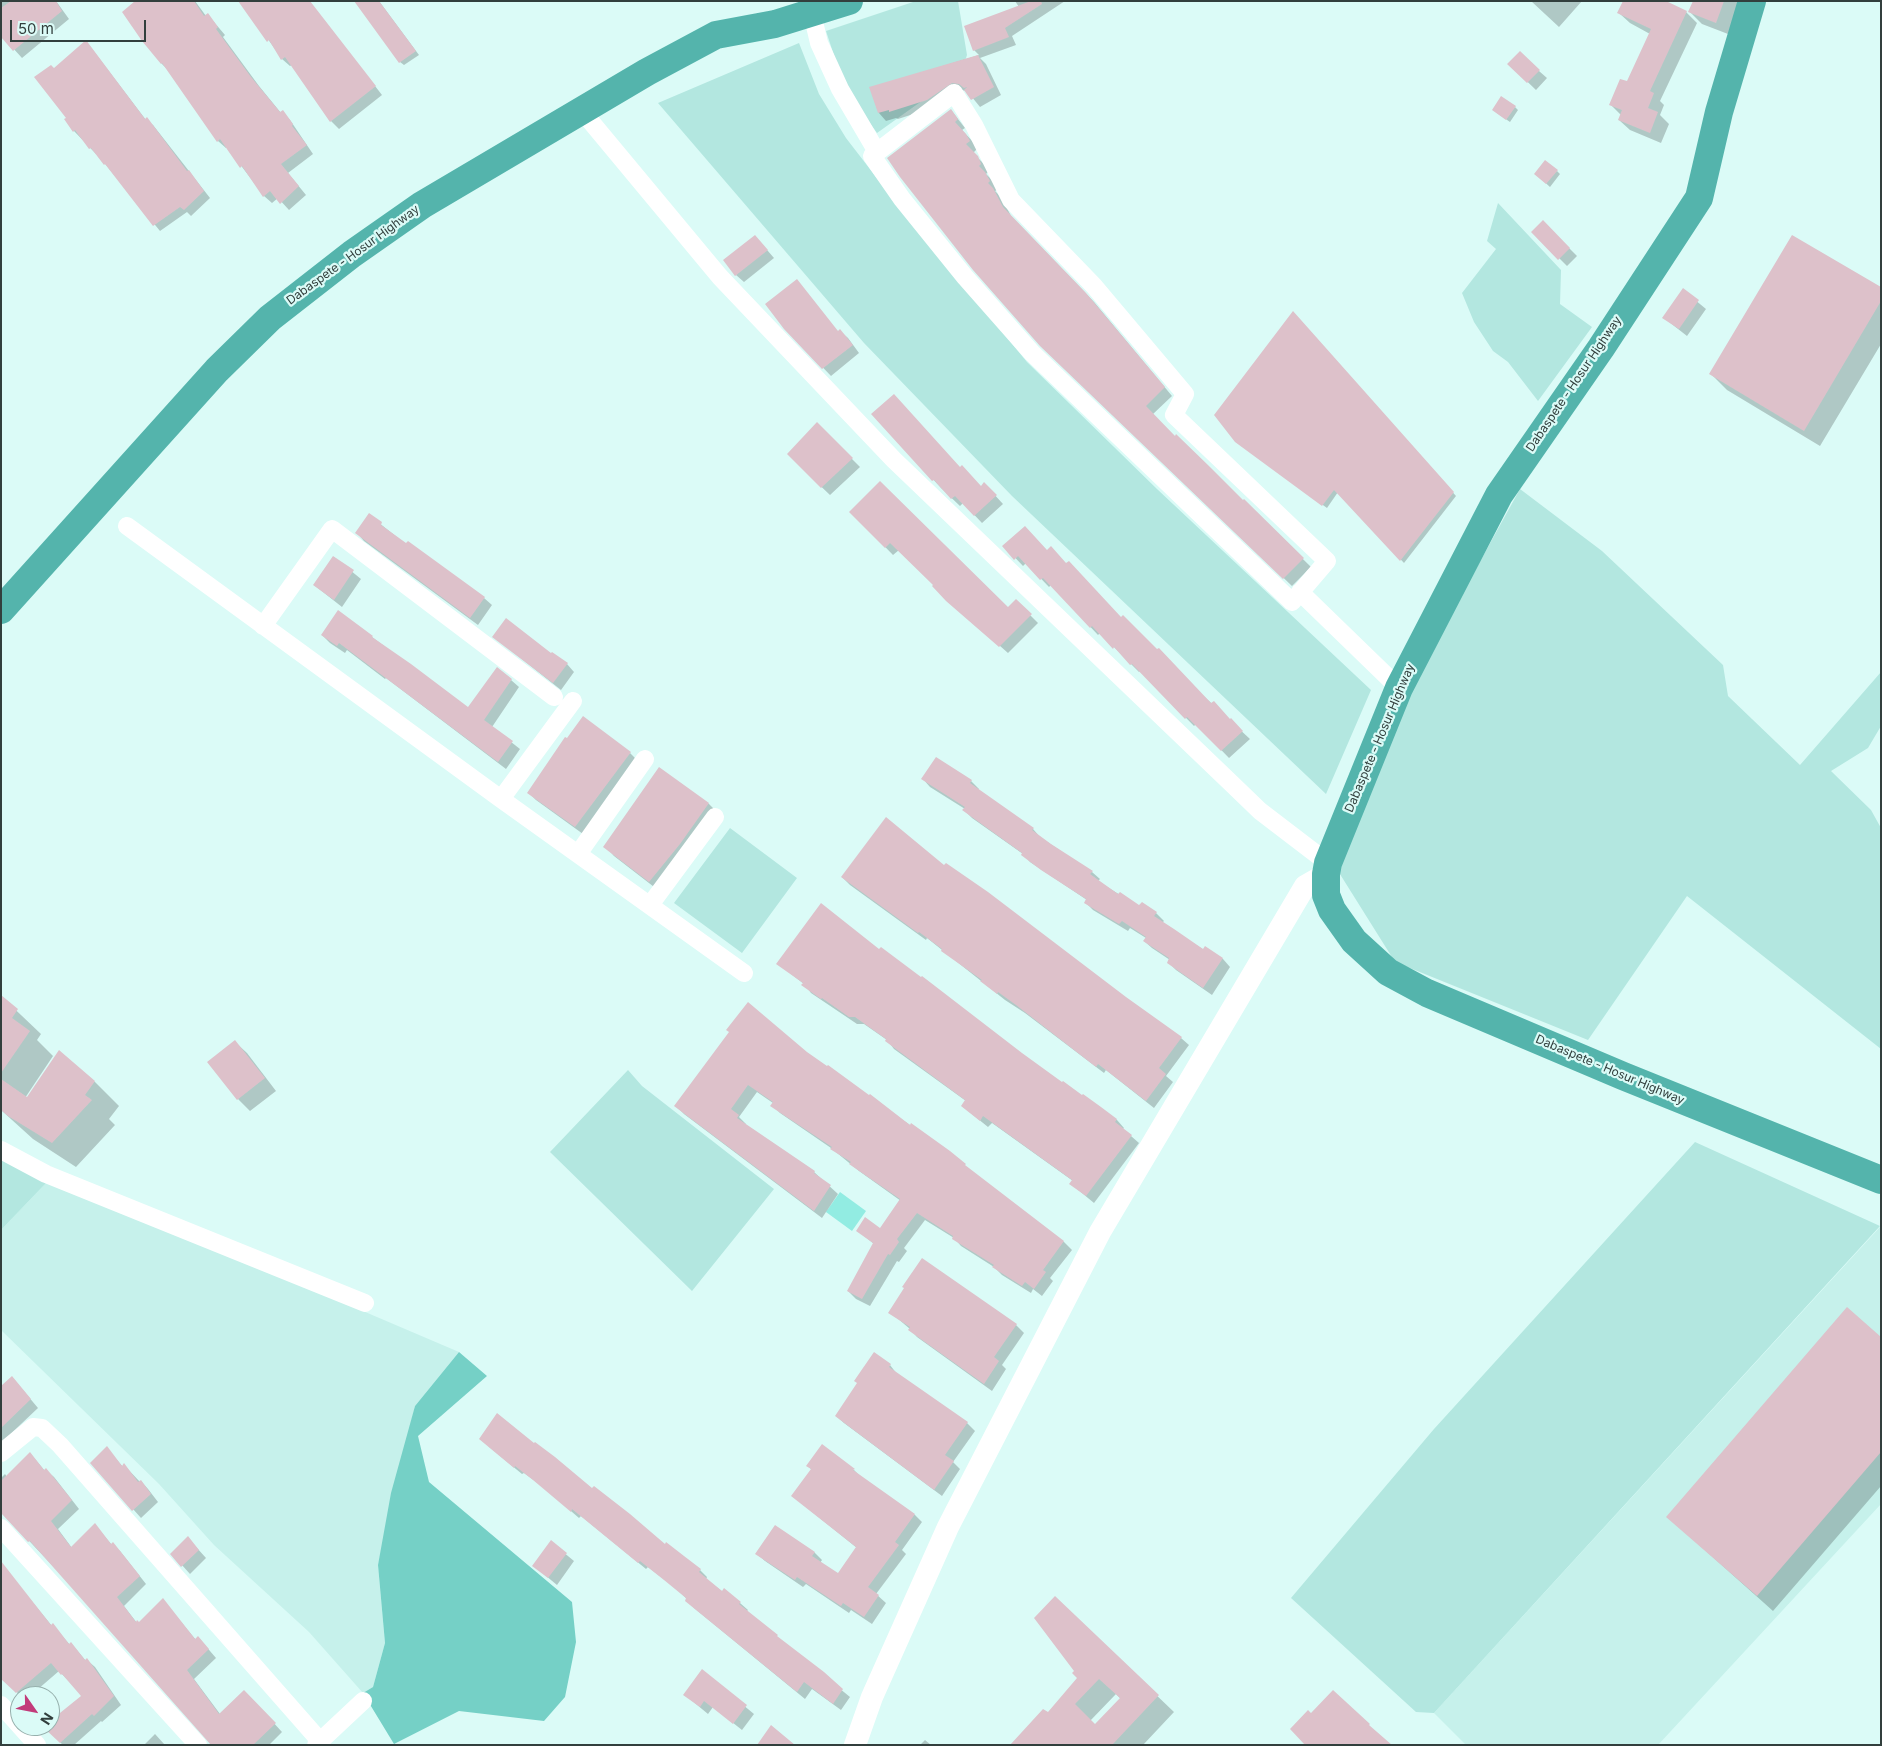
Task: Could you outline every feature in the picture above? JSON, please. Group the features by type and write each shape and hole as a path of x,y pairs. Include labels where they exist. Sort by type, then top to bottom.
{"highway":[{"name":"Dabaspete - Hosur Highway","path":"1,610 217,370 270,318 352,254 422,205 647,72 716,36 775,24 848,1"},
{"name":"Dabaspete - Hosur Highway","path":"1752,1 1719,112 1699,198 1601,348 1499,495 1398,688 1327,869 1326,895 1332,910 1354,941 1388,972 1427,993 1623,1076 1881,1180"}],"street":[{"path":"812,13 819,43 840,89 877,152"},
{"path":"954,93 974,125 1011,200 1094,286 1185,394 1174,415 1327,561 1300,592 1292,602 1032,353 965,277 902,199 872,156 954,93"},
{"path":"582,111 720,277 894,460 1246,798 1327,869 1305,886 1100,1232 948,1527 872,1697 855,1745"},
{"path":"127,526 501,799 744,973"},
{"path":"263,626 332,529 554,697"},
{"path":"1300,592 1398,688"},
{"path":"501,799 573,702"},
{"path":"578,854 646,759"},
{"path":"650,905 716,817"},
{"path":"1,1150 46,1174 365,1303"},
{"path":"1,1453 33,1427 42,1428 60,1445 318,1743 363,1701"},
{"path":"1,1528 198,1745"},
{"path":"1,1705 10,1715"}],"shaded area":[{"path":"916,1 958,1 967,55 962,70 877,133 845,89 826,31"},
{"path":"799,43 819,94 846,138 893,199 1027,362 1157,489 1371,690 1326,794 1012,496 864,343 658,103"},
{"path":"1498,203 1561,270 1560,304 1592,327 1538,401 1508,362 1493,351 1474,322 1462,293 1496,249 1487,241"},
{"path":"1520,489 1602,551 1723,665 1728,696 1800,765 1881,672 1881,726 1868,748 1831,771 1871,810 1881,828 1881,1049 1687,896 1588,1040 1395,962 1338,871 1419,672"},
{"path":"730,828 797,878 742,953 674,903"},
{"path":"628,1070 642,1086 774,1189 692,1291 550,1152"},
{"path":"1695,1142 1880,1226 1434,1713 1416,1712 1291,1598 1434,1429"},
{"path":"1,1158 48,1181 1,1230"},
{"path":"48,1181 459,1352 415,1406 378,1565 385,1643 373,1687 363,1693 309,1632 214,1545 159,1484 1,1330 1,1230"},
{"path":"840,1192 866,1211 852,1231 826,1212"},
{"path":"1881,1226 1881,1504 1658,1745 1466,1745 1434,1713"},
{"path":"459,1352 487,1376 418,1436 429,1482 572,1602 576,1642 565,1697 544,1721 459,1711 394,1744 363,1693 373,1687 385,1643 378,1565 391,1493 415,1406"}],"building":[{"path":"11,1 56,1 62,11 13,51 1,37 1,8"},
{"path":"135,1 194,1 204,16 208,13 218,27 216,29 251,77 280,112 283,110 293,124 292,126 307,145 281,164 299,186 280,204 270,191 263,197 242,166 240,168 220,139 217,142 162,63 142,41 122,12"},
{"path":"238,1 310,1 376,86 330,122 285,57 281,60 269,40 267,42"},
{"path":"354,1 379,1 416,51 399,63"},
{"path":"1031,1 1041,1 1042,4 1005,28 1009,37 973,51 964,26"},
{"path":"1623,1 1666,1 1687,11 1650,91 1654,93 1648,108 1658,112 1650,133 1618,120 1622,110 1609,105 1620,79 1627,81 1651,29 1617,13"},
{"path":"1693,1 1724,1 1716,23 1688,12"},
{"path":"86,40 145,119 147,117 204,191 184,210 180,207 153,226 105,164 91,148 89,149 75,130 73,132 64,119 66,118 34,77 51,65 54,68"},
{"path":"1520,51 1540,70 1527,83 1507,64"},
{"path":"978,55 994,87 971,100 964,90 967,87 964,88 959,84 952,83 927,100 889,112 889,110 878,113 869,87"},
{"path":"1501,96 1516,106 1506,120 1492,110"},
{"path":"951,109 958,119 955,122 970,141 966,144 978,156 981,164 979,166 985,172 990,181 988,183 993,188 1003,207 1086,293 1165,387 1146,406 1175,436 1176,434 1304,558 1283,579 1040,346 973,270 900,177 887,158"},
{"path":"1545,160 1558,170 1546,184 1534,174"},
{"path":"1543,220 1570,248 1558,260 1531,232"},
{"path":"755,235 768,250 735,276 723,260"},
{"path":"1792,235 1881,287 1881,301 1804,431 1709,374"},
{"path":"797,279 838,331 840,329 853,345 822,369 784,329 765,304"},
{"path":"1683,288 1699,300 1679,329 1662,318"},
{"path":"1293,311 1454,492 1400,561 1334,490 1322,506 1235,442 1214,415"},
{"path":"894,394 960,467 962,465 981,486 984,482 997,495 974,516 955,496 951,499 934,480 932,481 871,414"},
{"path":"817,422 853,458 821,488 787,454"},
{"path":"880,481 1008,607 1016,599 1032,614 999,647 946,601 933,585 890,543 885,548 849,512"},
{"path":"369,513 382,522 381,525 406,543 408,541 485,597 470,618 355,533"},
{"path":"1025,526 1047,550 1051,546 1066,563 1069,561 1121,617 1123,615 1157,649 1159,648 1211,703 1214,701 1243,731 1221,751 1187,717 1185,719 1092,626 1090,628 1043,578 1040,580 1018,556 1014,560 1002,546"},
{"path":"333,556 354,570 334,600 313,585"},
{"path":"338,610 468,707 497,667 512,679 484,720 513,741 498,762 339,643 337,646 321,635"},
{"path":"506,618 551,653 568,663 553,683 492,637"},
{"path":"583,716 631,752 575,827 527,793 565,737 567,738"},
{"path":"936,757 972,780 970,783 1034,828 1032,830 1051,844 1093,871 1090,874 1118,894 1120,892 1139,905 1142,902 1157,912 1154,916 1203,949 1205,946 1223,958 1203,988 1167,963 1169,958 1143,941 1146,937 1122,921 1119,924 1084,903 1086,899 1021,855 1022,853 962,810 965,807 921,779"},
{"path":"659,767 709,803 680,844 649,882 603,847"},
{"path":"886,817 944,865 946,863 988,892 1182,1037 1159,1068 1166,1074 1146,1101 1098,1064 1096,1067 1016,1005 980,981 982,980 941,951 942,949 841,877"},
{"path":"821,903 879,949 881,947 922,976 1022,1053 1101,1107 1117,1119 1115,1122 1132,1135 1086,1196 1069,1184 1072,1180 983,1116 980,1121 961,1106 965,1100 885,1041 886,1039 855,1017 849,1017 821,999 801,985 803,983 776,964"},
{"path":"1,995 18,1009 12,1018 30,1031 1,1073"},
{"path":"748,1002 807,1052 950,1151 965,1165 1064,1241 1043,1270 1046,1272 1034,1289 1025,1282 1022,1286 992,1267 994,1265 952,1239 953,1236 917,1213 897,1239 899,1242 890,1255 888,1254 862,1299 847,1291 873,1243 856,1231 865,1217 880,1228 900,1199 849,1164 851,1162 830,1149 832,1147 770,1106 773,1102 748,1085 731,1109 739,1115 737,1118 815,1171 814,1173 831,1185 814,1211 674,1106 729,1032 726,1030"},
{"path":"235,1040 265,1078 237,1100 207,1062"},
{"path":"59,1050 95,1081 85,1095 92,1100 52,1143 1,1110 1,1079 27,1097"},
{"path":"922,1258 1017,1324 994,1357 999,1361 984,1384 908,1330 910,1327 888,1313 904,1288 902,1287"},
{"path":"1847,1307 1881,1337 1881,1452 1757,1596 1666,1517"},
{"path":"874,1352 891,1364 889,1367 968,1422 945,1455 954,1461 934,1490 835,1416 857,1383 854,1381"},
{"path":"12,1376 31,1399 1,1428 1,1386"},
{"path":"497,1413 592,1488 594,1486 630,1514 665,1544 666,1542 701,1569 699,1572 722,1591 724,1588 741,1602 739,1604 777,1636 824,1672 843,1689 833,1704 804,1682 797,1692 685,1601 686,1598 664,1580 640,1561 638,1563 572,1509 571,1512 479,1439"},
{"path":"822,1444 855,1469 853,1470 915,1514 895,1542 899,1545 868,1587 879,1595 864,1617 843,1603 841,1606 797,1577 795,1580 755,1554 775,1525 815,1552 812,1556 838,1573 856,1547 791,1496 811,1469 806,1466"},
{"path":"107,1446 122,1466 124,1463 138,1482 141,1480 151,1494 132,1511 90,1463"},
{"path":"30,1452 44,1470 46,1468 72,1500 51,1521 71,1547 95,1523 140,1576 117,1597 136,1622 137,1620 139,1622 163,1598 195,1639 198,1636 209,1649 187,1670 219,1714 244,1690 276,1723 253,1745 211,1745 30,1541 28,1542 1,1513 1,1481"},
{"path":"188,1536 199,1550 181,1567 170,1554"},
{"path":"551,1540 567,1553 548,1578 532,1566"},
{"path":"1,1561 51,1625 53,1623 69,1644 71,1642 85,1660 87,1658 114,1696 94,1716 92,1714 60,1743 53,1736 60,1736 60,1713 81,1696 62,1674 51,1663 24,1686 10,1687 1,1679"},
{"path":"1055,1596 1159,1695 1112,1745 1010,1745 1043,1709 1048,1712 1077,1678 1072,1673 1074,1671 1034,1618","holes":["1099,1679 1120,1698 1095,1724 1075,1704"]},
{"path":"702,1669 747,1705 733,1724 704,1701 700,1707 683,1695"},
{"path":"1333,1690 1392,1745 1305,1745 1290,1729 1308,1710 1311,1713"},
{"path":"771,1725 795,1745 757,1745"}]}
